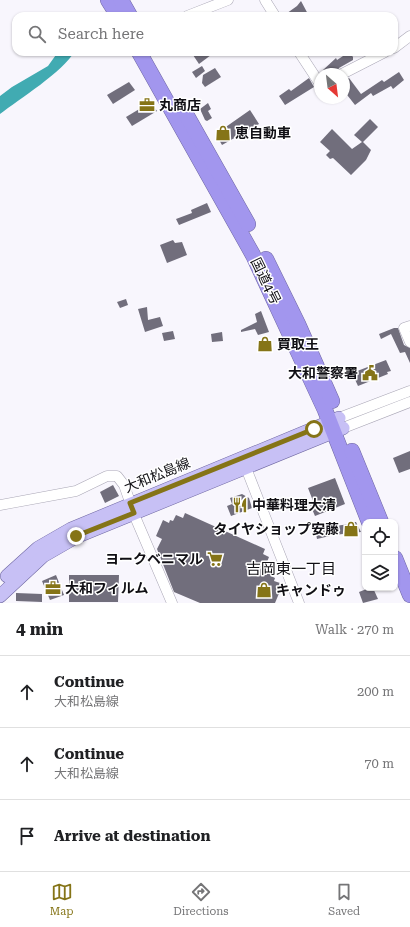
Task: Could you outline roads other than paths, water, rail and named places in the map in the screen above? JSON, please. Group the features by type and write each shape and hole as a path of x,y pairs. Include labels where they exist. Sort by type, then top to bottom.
{"highway":[{"path":"108,0 116,12"},
{"path":"121,0 128,12"},
{"name":"国道4号","path":"141,56 253,255 336,425 380,519"},
{"name":"国道4号","path":"153,56 261,248 298,324 336,425 368,519"},
{"path":"398,565 410,595"},
{"path":"397,591 402,603"}],"main road":[{"name":"大和松島線","path":"0,583 23,560 54,538 90,520 132,508 246,468 336,425"},
{"name":"大和松島線","path":"0,596 27,569 60,545 92,530 132,508 336,425"}],"street":[{"path":"197,12 228,0"},
{"path":"265,0 272,12"},
{"path":"398,45 410,36"},
{"path":"302,56 314,75"},
{"path":"350,70 377,56"},
{"path":"410,326 404,328 410,342"},
{"path":"336,425 410,391"},
{"path":"336,425 410,402"},
{"path":"246,468 299,603"},
{"path":"0,505 76,490 107,476 112,475 121,480 172,603"}],"water":[{"path":"55,56 72,56 61,68 0,114 0,96 12,87 48,66"}],"place":[{"name":"丸商店","path":"147,105"},
{"name":"恵自動車","path":"223,133"},
{"name":"買取王","path":"265,344"},
{"name":"大和警察署","path":"370,373"},
{"name":"中華料理大清","path":"240,505"},
{"name":"タイヤショップ安藤","path":"351,529"},
{"name":"ヨークベニマル","path":"215,559"},
{"name":"大和フィルム","path":"53,588"},
{"name":"キャンドゥ","path":"264,590"}],"district":[{"name":"吉岡東一丁目","path":"291,569"}]}
